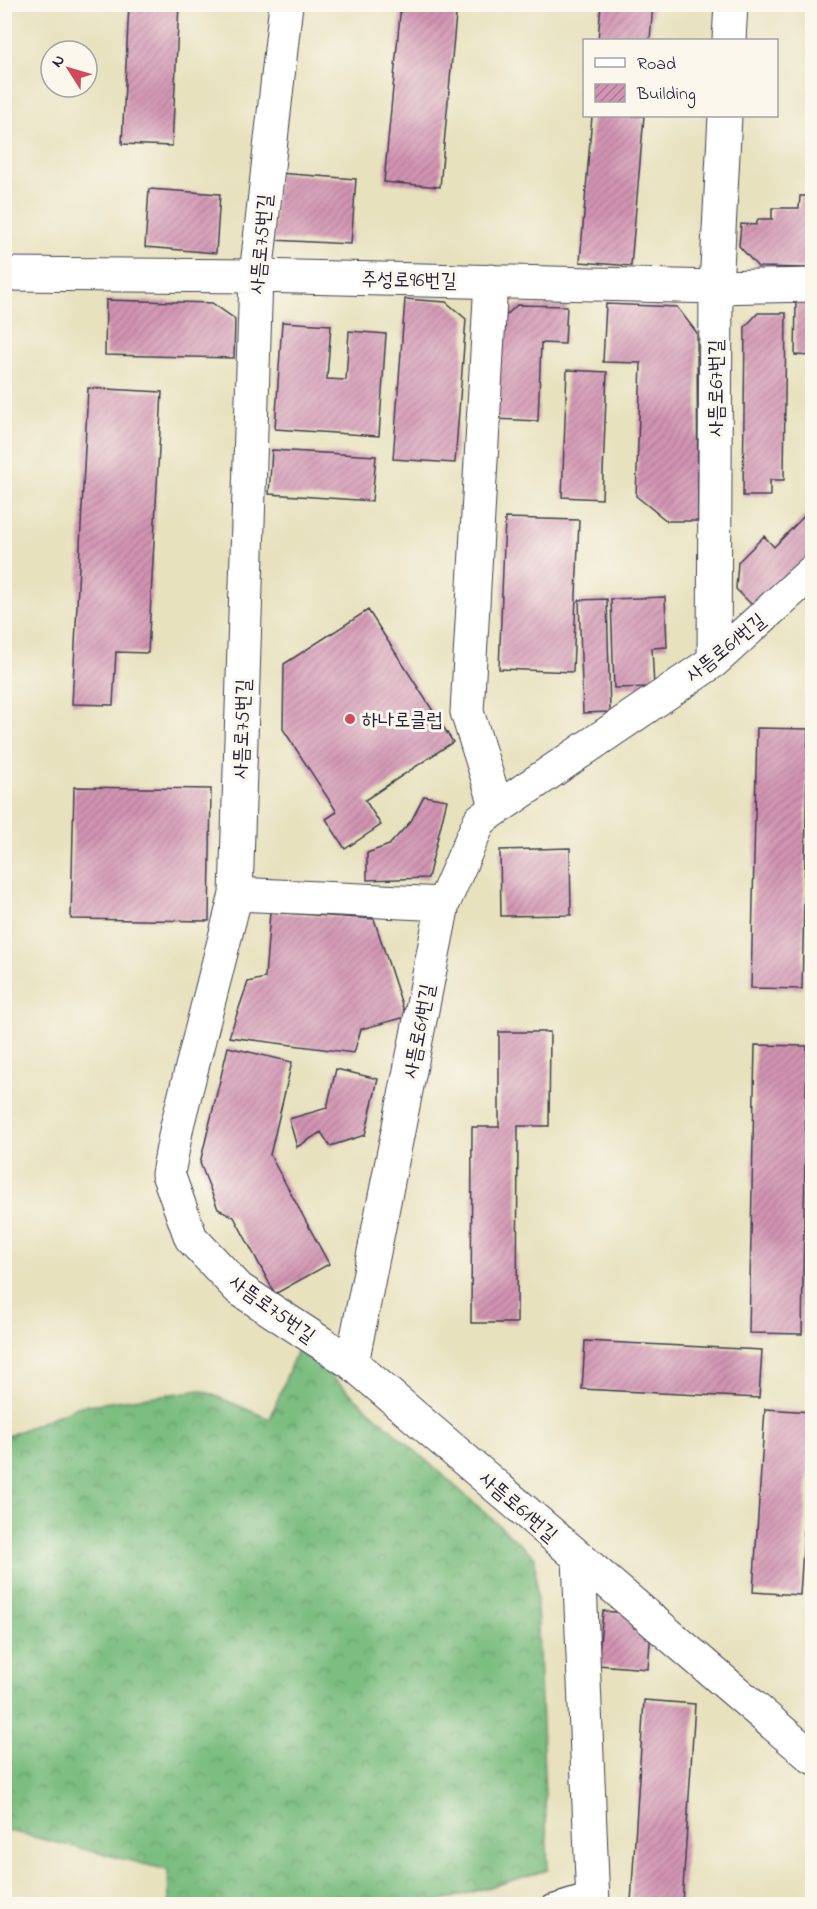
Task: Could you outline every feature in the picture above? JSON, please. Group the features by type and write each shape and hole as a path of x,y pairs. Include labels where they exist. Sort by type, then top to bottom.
{"street":[{"name":"사뜸로75번길","path":"285,4 256,276 236,894 177,1126 168,1174 191,1238 239,1289 352,1363"},
{"path":"729,39 731,4"},
{"name":"사뜸로67번길","path":"714,661 716,287 725,117"},
{"name":"주성로96번길","path":"4,274 256,276 716,287 813,285"},
{"path":"491,281 467,712 497,808"},
{"name":"사뜸로61번길","path":"813,572 714,661 480,820 443,904 352,1363 813,1757"},
{"path":"236,894 443,904"},
{"path":"579,1557 593,1898"}],"lane":[{"path":"550,1905 593,1898"}],"green space":[{"path":"298,1347 535,1557 548,1870 431,1904 169,1904 168,1870 5,1830 5,1437 80,1406 201,1390 270,1419"}],"building":[{"path":"129,4 179,4 172,146 122,144"},
{"path":"401,4 457,4 440,187 384,182"},
{"path":"601,4 653,4 650,39 598,39"},
{"path":"592,117 644,117 631,266 580,262"},
{"path":"278,173 356,179 351,244 273,240"},
{"path":"149,189 220,194 216,253 145,247"},
{"path":"800,196 812,196 812,268 758,267 739,246 741,224 756,225 758,219 772,219 772,208 799,208"},
{"path":"405,299 446,302 466,319 455,463 393,459"},
{"path":"796,299 812,299 812,356 795,355"},
{"path":"106,300 212,303 235,319 234,358 105,355"},
{"path":"606,304 677,307 697,333 698,521 667,521 636,496 641,363 603,362"},
{"path":"517,305 567,306 565,344 541,343 538,421 493,419 497,324"},
{"path":"758,313 786,313 784,480 770,480 770,496 743,496 745,327"},
{"path":"282,322 331,325 327,379 346,380 349,331 386,334 379,436 275,429"},
{"path":"567,370 607,372 602,499 562,497"},
{"path":"88,388 162,392 148,653 116,652 113,705 72,704"},
{"path":"272,450 376,456 372,501 269,494"},
{"path":"812,508 812,557 758,611 736,589 738,562 764,536 774,547"},
{"path":"505,518 579,520 573,672 499,669"},
{"path":"665,597 667,647 652,648 654,687 614,688 611,599"},
{"path":"607,599 610,712 583,713 579,600"},
{"path":"368,610 453,742 365,800 381,825 345,849 326,819 337,812 283,729 284,664"},
{"path":"757,728 808,729 802,989 751,988"},
{"path":"74,787 211,789 209,921 71,919"},
{"path":"424,796 447,800 428,878 367,880 367,853 389,845 411,821"},
{"path":"570,848 571,915 501,916 500,850"},
{"path":"270,912 374,919 406,1017 361,1029 354,1053 229,1037 248,982 265,978"},
{"path":"499,1032 550,1032 549,1126 518,1126 517,1323 471,1323 472,1127 499,1127"},
{"path":"755,1045 807,1046 802,1334 749,1333"},
{"path":"228,1047 292,1062 270,1155 329,1264 275,1294 234,1217 218,1209 200,1163"},
{"path":"336,1069 378,1079 365,1135 330,1146 321,1132 297,1147 289,1119 327,1108"},
{"path":"585,1341 762,1350 759,1398 582,1389"},
{"path":"765,1409 812,1412 800,1595 753,1592"},
{"path":"603,1611 635,1614 634,1628 651,1629 648,1669 598,1665"},
{"path":"644,1700 695,1704 682,1904 631,1902"}],"place":[{"name":"하나로클럽","path":"350,719"}]}
